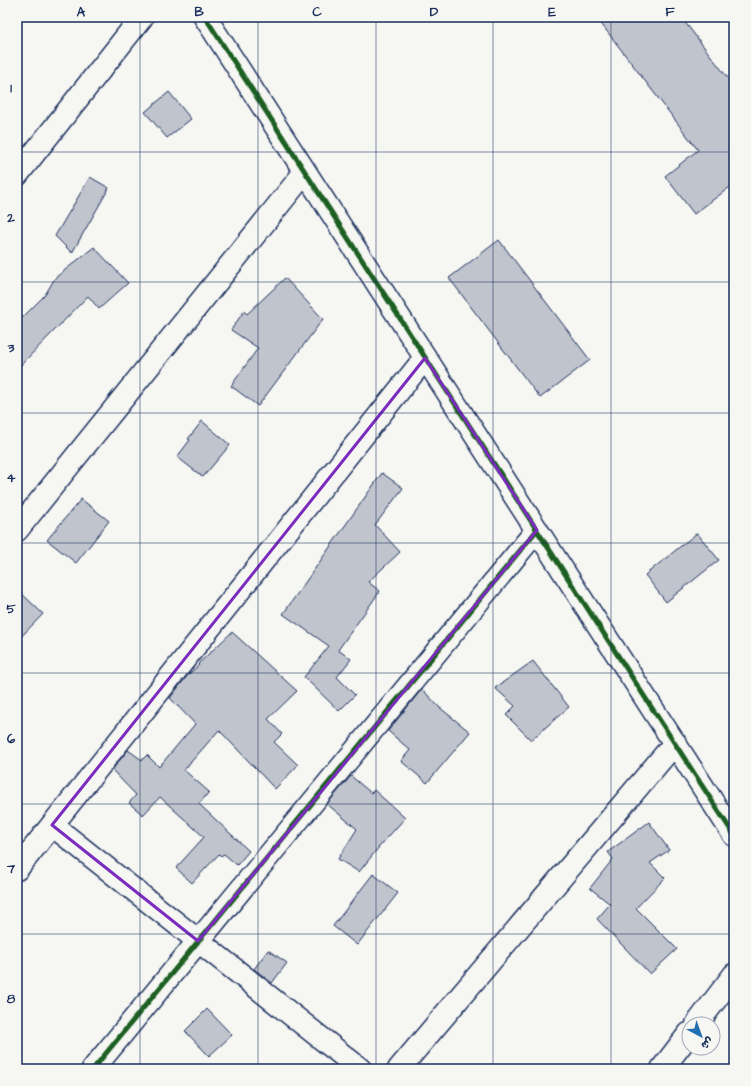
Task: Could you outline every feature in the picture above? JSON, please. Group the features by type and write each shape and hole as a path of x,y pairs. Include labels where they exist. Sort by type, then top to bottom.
{"street":[{"path":"17,175 142,17"},
{"path":"205,17 734,835"},
{"path":"17,530 305,172"},
{"path":"17,869 425,358"},
{"path":"93,1069 537,530"},
{"path":"399,1069 674,743"},
{"path":"52,825 360,1069"},
{"path":"703,1016 734,975"},
{"path":"662,1069 681,1044"}],"highlighted area":[{"path":"425,358 537,530 198,941 52,825"}],"building":[{"path":"596,17 681,17 734,86 734,184 694,214 665,176 698,150"},
{"path":"169,92 191,119 167,138 145,112"},
{"path":"90,177 109,188 72,253 55,236"},
{"path":"499,240 590,360 540,398 449,278"},
{"path":"94,247 128,283 99,309 88,296 17,369 17,323 45,295 55,278"},
{"path":"285,278 323,319 258,406 231,386 258,348 231,330 244,311 247,314"},
{"path":"202,421 230,445 203,477 177,457 190,440 188,439"},
{"path":"382,473 403,488 375,525 400,552 368,582 380,591 338,650 351,659 337,677 355,695 339,711 304,677 329,646 283,614"},
{"path":"81,499 109,521 76,563 47,540"},
{"path":"697,533 719,560 666,602 645,575"},
{"path":"17,589 43,614 17,641"},
{"path":"232,632 297,691 268,719 282,734 274,742 298,765 275,789 219,730 184,770 209,792 199,804 249,851 237,865 224,854 221,856 219,854 192,883 176,868 204,837 160,797 143,815 129,803 136,795 112,770 128,750 142,760 147,755 159,767 195,724 170,698 188,675 199,665 198,664"},
{"path":"533,661 569,707 531,740 506,715 515,706 495,688"},
{"path":"422,689 439,707 470,732 427,783 401,761 410,750 388,731"},
{"path":"351,776 371,793 374,790 405,818 359,872 338,859 357,829 327,804"},
{"path":"649,822 669,850 650,863 665,878 636,908 677,949 650,974 597,919 610,904 590,888 613,859 608,852"},
{"path":"373,874 398,893 357,945 333,926"},
{"path":"268,950 287,963 272,983 254,969"},
{"path":"207,1009 232,1035 209,1056 185,1031"}],"cycle path":[{"path":"205,17 734,835"},
{"path":"93,1069 537,530"}]}
